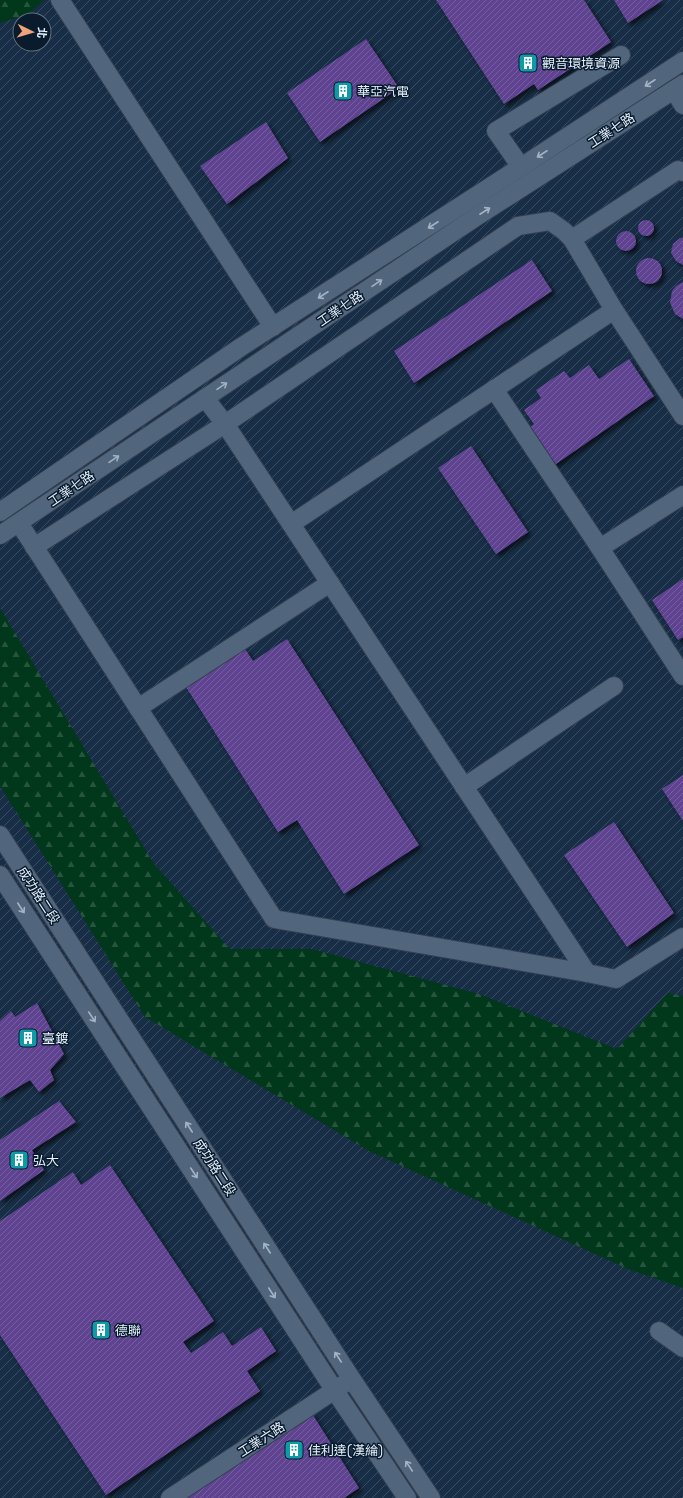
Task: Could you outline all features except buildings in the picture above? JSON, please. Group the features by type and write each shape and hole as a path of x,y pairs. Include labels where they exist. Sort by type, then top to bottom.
{"street":[{"path":"60,0 273,327"},
{"path":"521,168 496,131 621,55"},
{"name":"工業七路","path":"0,512 241,347 521,168 683,61"},
{"name":"工業七路","path":"0,535 476,217 680,93"},
{"path":"572,239 678,170 683,172"},
{"path":"34,547 225,424 518,226 550,221 572,239 614,310 683,416"},
{"path":"291,524 614,310"},
{"path":"494,389 683,676"},
{"path":"205,398 225,424 587,973"},
{"path":"600,548 683,495"},
{"path":"19,523 274,919 616,979 683,937"},
{"path":"138,708 330,583"},
{"path":"464,787 614,686"},
{"name":"成功路二段","path":"0,835 431,1498"},
{"name":"成功路二段","path":"0,875 335,1391 407,1498"},
{"path":"659,1331 683,1348"},
{"name":"工業六路","path":"170,1498 335,1391 352,1378"}],"shaded area":[{"path":"0,0 683,0 683,1498 0,1498"}],"green space":[{"path":"0,0 44,0 30,12 12,12 12,19 0,23"},
{"path":"0,608 154,864 230,949 312,949 479,994 617,1049 668,993 683,996 683,1288 628,1269 369,1151 145,1017 0,786"}],"place":[{"name":"觀音環境資源","path":"528,63"},
{"name":"華亞汽電","path":"343,91"},
{"name":"臺鍍","path":"28,1038"},
{"name":"弘大","path":"19,1160"},
{"name":"德聯","path":"101,1330"},
{"name":"佳利達(漢綸)","path":"294,1450"}]}
